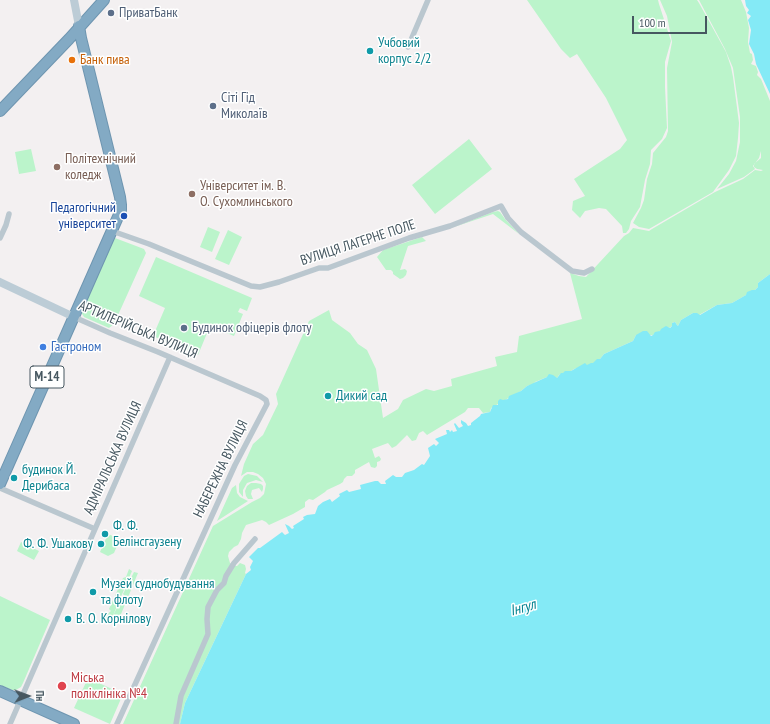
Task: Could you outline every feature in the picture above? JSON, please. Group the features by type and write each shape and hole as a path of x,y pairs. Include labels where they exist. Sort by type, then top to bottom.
{"highway":[{"path":"0,111 104,0"},
{"name":"М-14","path":"0,484 112,231 121,205 79,26"},
{"path":"0,691 74,724"}],"street":[{"path":"74,0 79,26"},
{"path":"408,47 428,0"},
{"name":"ВУЛИЦЯ ЛАГЕРНЕ ПОЛЕ","path":"112,231 149,244 251,286 260,287 319,268 328,268 409,238 450,226 501,206 508,218 521,232 572,271 584,273 592,269"},
{"path":"0,238 9,214"},
{"name":"АРТИЛЕРІЙСЬКА ВУЛИЦЯ","path":"0,282 74,317 170,357 266,400"},
{"name":"АДМІРАЛЬСЬКА ВУЛИЦЯ","path":"10,724 170,357"},
{"name":"НАБЕРЕЖНА ВУЛИЦЯ","path":"117,724 238,459 265,409 267,404 266,400"},
{"path":"0,488 95,529"},
{"path":"176,724 182,696 208,634 208,607 217,590 224,583 226,576 234,563 255,539"}],"green space":[{"path":"527,0 658,0 671,41 665,62 667,128 662,139 651,150 650,164 645,180 640,207 631,221 629,229 626,233 623,233 622,226 606,209 599,208 585,211 580,218 572,210 573,201 585,196 574,179 620,149 627,140 606,98 577,54 570,58 561,49"},
{"path":"660,0 697,0 699,3 726,52 731,67 739,123 736,156 729,170 713,192 649,229 639,227 633,223 644,200 653,153 666,137 668,131 667,68 672,42 667,16"},
{"path":"699,0 741,0 746,12 749,28 748,42 753,60 751,64 756,66 758,72 757,75 761,79 770,101 770,274 758,283 758,287 755,290 732,303 717,305 699,315 693,313 681,320 678,326 675,322 672,323 672,326 669,328 668,327 653,335 636,335 633,341 604,354 593,364 568,371 559,375 557,378 547,377 527,386 491,408 490,412 483,413 479,408 468,408 465,412 427,435 423,431 419,433 416,440 412,441 407,435 392,448 388,443 372,449 375,458 379,456 381,459 377,462 377,466 375,468 371,467 369,462 355,470 355,473 352,476 347,476 340,484 327,490 313,500 309,499 305,502 305,507 269,525 262,520 246,525 238,545 229,552 228,556 230,563 235,566 240,563 245,565 246,574 185,703 180,724 123,724 213,526 260,498 264,494 266,484 263,478 258,474 247,472 241,476 244,464 253,444 263,435 278,404 276,394 309,321 329,310 332,320 350,333 358,344 367,350 376,369 383,418 398,409 403,400 426,389 434,391 452,386 451,379 497,366 495,357 517,352 519,336 582,319 570,273 586,277 633,228 649,231 715,192 743,179 755,170 763,170 757,169 754,165 753,166 755,169 744,177 717,189 729,174 736,161 740,142 740,117 733,68 725,49","holes":["761,151 761,158 755,163 759,158"]},
{"path":"469,139 492,169 435,214 412,185"},
{"path":"31,149 36,171 19,174 15,152"},
{"path":"498,211 519,234 493,214 451,228 493,212"},
{"path":"208,227 220,232 212,252 200,247"},
{"path":"228,230 242,237 229,265 215,259"},
{"path":"422,237 426,241 408,246 400,270 405,269 407,271 403,278 400,279 393,274 391,270 386,270 377,257 383,250"},
{"path":"115,238 144,249 146,253 114,324 109,328 84,317 81,312 112,240"},
{"path":"156,257 252,298 247,311 240,308 238,312 243,314 234,336 210,326 198,355 153,336 165,308 139,296"},
{"path":"248,474 257,476 263,482 256,480 247,483 243,490 243,497 239,492 239,484 244,476"},
{"path":"251,483 261,484 263,489 262,492 259,488 252,490 251,494 253,499 248,499 245,491 247,486"},
{"path":"236,485 237,493 240,497 248,501 217,521 232,488"},
{"path":"108,534 120,539 114,553 108,556 100,552"},
{"path":"21,542 39,551 34,560 17,551"},
{"path":"129,569 132,571 111,620 104,617 111,611 109,609 123,578 126,577"},
{"path":"134,572 138,573 119,619 115,622 114,618 111,620 122,597 125,596 123,594"},
{"path":"0,596 50,620 23,683 21,687 16,690 0,685"},
{"path":"88,678 123,694 110,724 74,708"}],"water":[{"path":"745,0 770,0 770,94 756,64 754,54 749,44 751,30 748,20 751,16 747,13 749,10 746,6"},
{"name":"Інгул","path":"770,274 770,724 180,724 185,703 246,574 251,570 250,567 253,561 249,557 258,548 282,532 285,535 289,533 285,524 292,529 294,528 293,526 304,519 303,517 315,514 318,506 323,502 330,499 332,502 340,496 339,494 347,490 349,492 361,489 360,485 375,481 378,481 381,484 386,484 385,481 393,475 396,477 402,477 405,473 414,470 422,464 424,465 430,456 428,448 434,444 436,446 439,443 435,439 447,434 446,430 449,430 450,432 452,430 453,432 457,431 454,424 455,423 459,428 463,426 461,420 468,426 471,425 471,423 481,414 490,412 493,405 498,405 498,401 500,399 508,399 509,396 547,377 549,374 557,378 565,371 571,371 585,363 587,365 593,363 597,359 600,359 604,354 633,341 636,335 643,331 647,331 651,336 666,326 670,328 672,323 675,322 678,326 681,320 693,313 700,315 717,305 732,303 746,295 747,292 755,290 758,287 758,283"}],"place":[{"name":"ПриватБанк","path":"111,13"},
{"name":"Учбовий корпус 2/2","path":"370,51"},
{"name":"Банк пива","path":"72,60"},
{"name":"Сіті Гід Миколаїв","path":"213,106"},
{"name":"Політехнічний коледж","path":"57,167"},
{"name":"Університет ім. В. О. Сухомлинського","path":"192,194"},
{"name":"Педагогічний університет","path":"124,216"},
{"name":"Будинок офіцерів флоту","path":"184,328"},
{"name":"Гастроном","path":"43,347"},
{"name":"Дикий сад","path":"328,396"},
{"name":"будинок Й. Дерибаса","path":"14,478"},
{"name":"Ф. Ф. Белінсгаузену","path":"105,534"},
{"name":"Ф. Ф. Ушакову","path":"101,544"},
{"name":"Музей суднобудування та флоту","path":"93,592"},
{"name":"В. О. Корнілову","path":"68,619"},
{"name":"Міська поліклініка №4","path":"62,686"}]}
